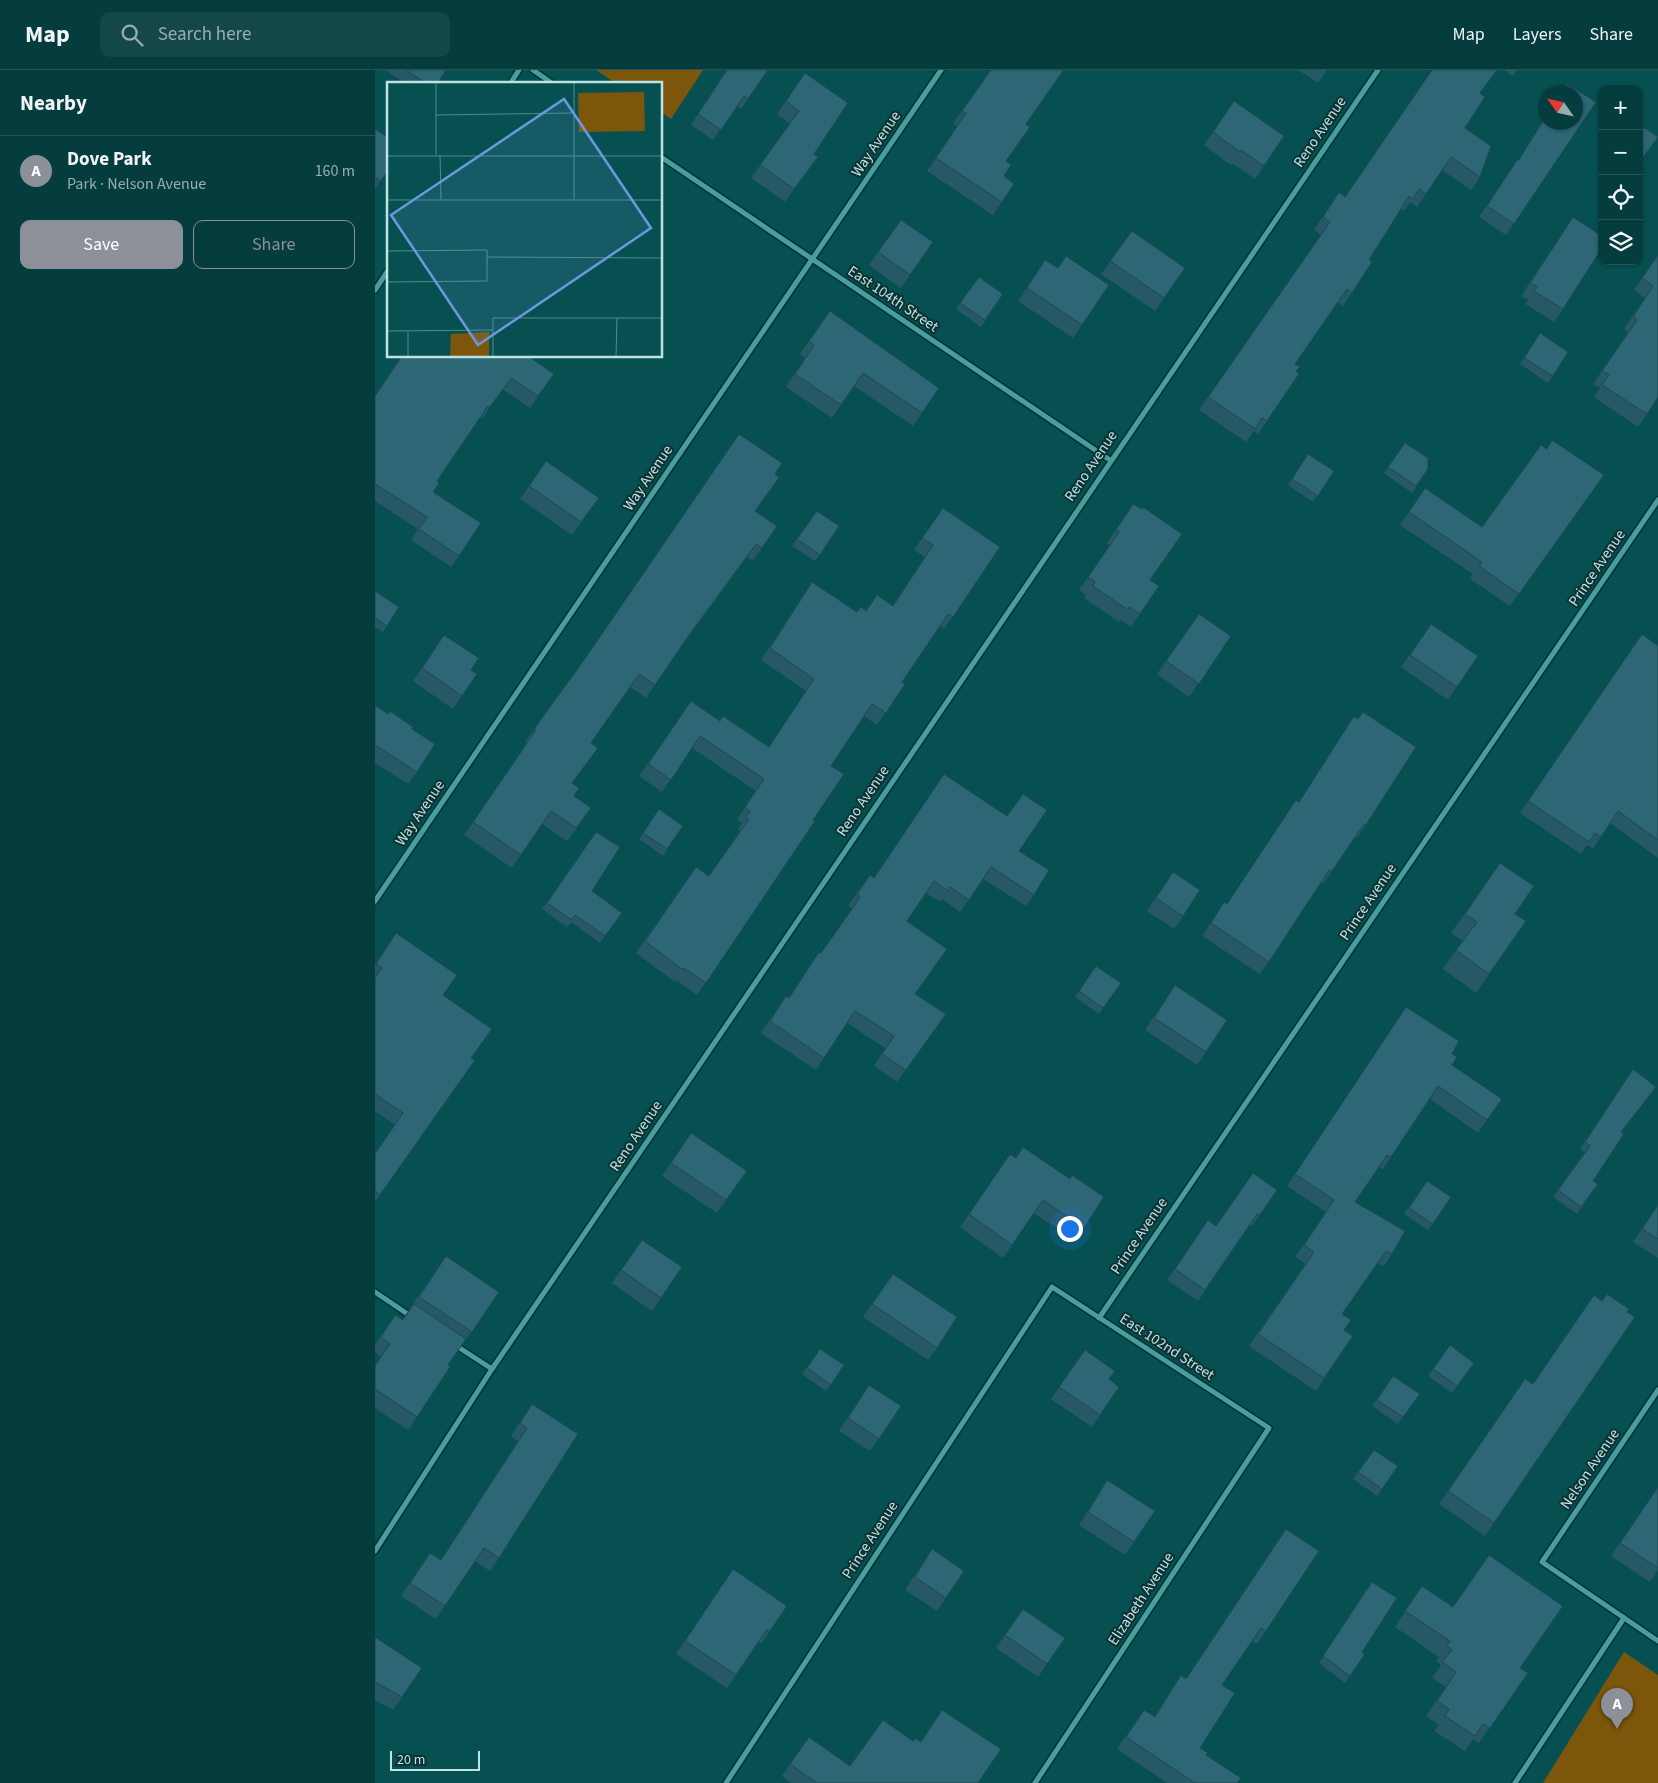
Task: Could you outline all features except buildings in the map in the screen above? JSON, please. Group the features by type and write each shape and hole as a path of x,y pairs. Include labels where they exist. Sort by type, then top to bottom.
{"street":[{"path":"511,82 519,70"},
{"path":"533,70 550,82"},
{"name":"Way Avenue","path":"375,901 941,70"},
{"name":"Reno Avenue","path":"375,1551 492,1369 1110,460 1378,70"},
{"name":"East 104th Street","path":"663,158 1110,460"},
{"path":"375,290 387,272"},
{"name":"Prince Avenue","path":"1099,1318 1658,500"},
{"name":"Prince Avenue","path":"726,1783 1052,1287"},
{"name":"East 102nd Street","path":"1052,1287 1269,1428"},
{"path":"375,1292 414,1318"},
{"path":"446,1339 492,1369"},
{"name":"Nelson Avenue","path":"1624,1618 1542,1562 1658,1390"},
{"name":"Elizabeth Avenue","path":"1035,1783 1269,1428"},
{"path":"1515,1783 1624,1618 1658,1641"}],"shaded area":[{"path":"596,70 703,70 671,119 663,113 663,82 614,82"},
{"path":"1624,1652 1658,1675 1658,1783 1543,1783"}],"place":[{"name":"Dove Park","path":"1617,1729"}]}
